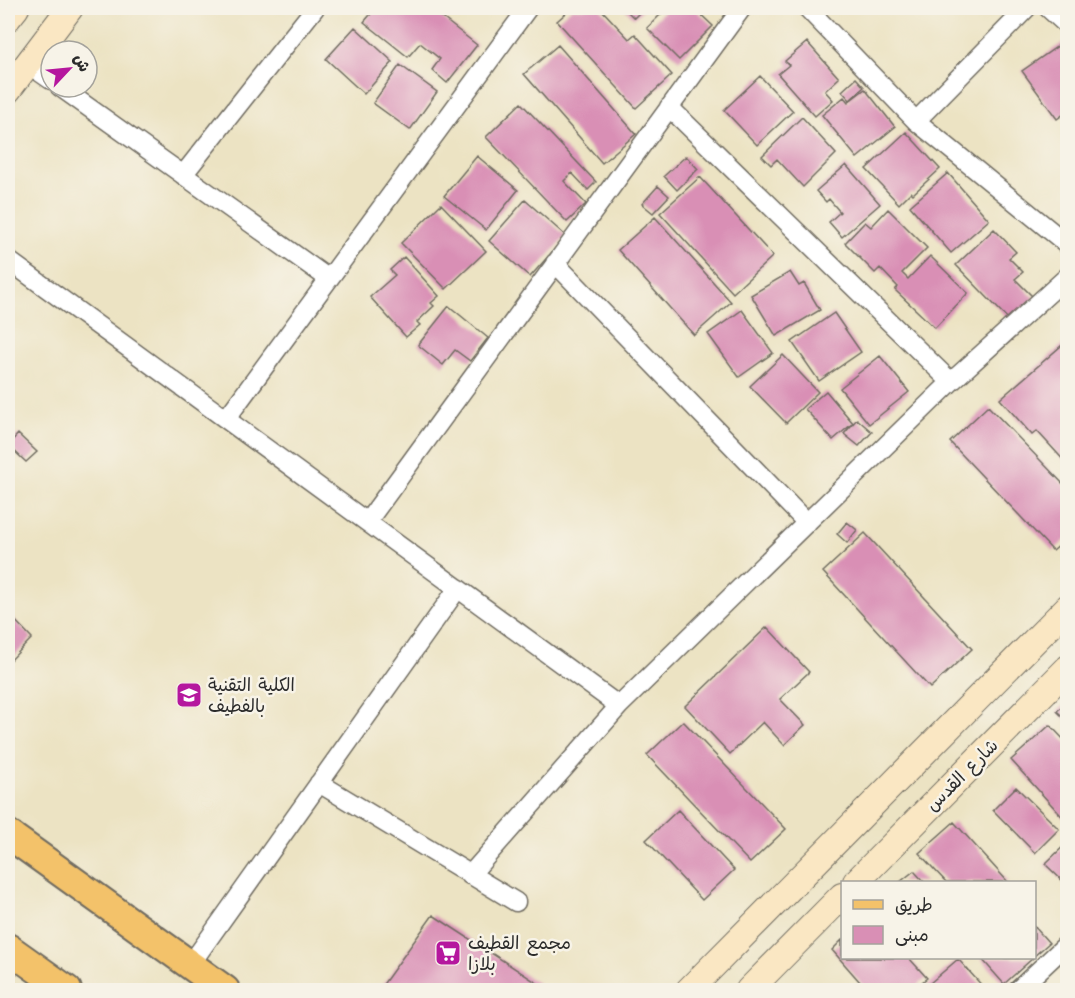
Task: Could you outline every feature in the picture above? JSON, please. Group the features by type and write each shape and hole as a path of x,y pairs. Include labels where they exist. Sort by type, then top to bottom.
{"main road":[{"path":"8,18 16,8"},
{"path":"8,90 70,8"},
{"path":"689,990 1068,607"},
{"name":"شارع القدس","path":"856,881 1068,668"},
{"path":"8,834 225,990"},
{"path":"749,990 841,898"},
{"path":"8,948 49,985"}],"street":[{"path":"183,175 315,8"},
{"path":"226,419 528,8"},
{"path":"367,522 742,8"},
{"path":"807,8 916,122 1068,244"},
{"path":"916,122 1027,8"},
{"path":"1048,8 1068,26"},
{"path":"28,64 39,72"},
{"path":"77,99 329,279"},
{"path":"669,107 951,382"},
{"path":"8,260 619,706"},
{"path":"555,263 807,523"},
{"path":"470,875 619,706 951,382 1068,276"},
{"path":"190,965 458,588"},
{"path":"320,783 516,902"},
{"path":"1018,990 1068,943"}],"building":[{"path":"376,8 430,8 477,45 447,83 432,70 440,59 420,43 408,57 364,22"},
{"path":"572,8 600,8 629,39 635,34 672,75 636,108 557,21"},
{"path":"624,8 644,8 634,18"},
{"path":"667,8 694,8 713,26 679,60 647,28"},
{"path":"355,27 393,62 364,94 326,59"},
{"path":"1068,39 1068,111 1057,119 1022,71"},
{"path":"807,42 839,78 825,91 833,100 815,116 778,74 789,65 785,61"},
{"path":"558,45 636,134 602,163 524,74"},
{"path":"400,65 437,92 410,130 373,103"},
{"path":"760,76 793,111 757,145 724,110"},
{"path":"856,78 864,87 850,100 842,91"},
{"path":"865,89 895,127 857,158 822,115 844,97 848,102"},
{"path":"521,103 596,182 588,190 572,173 564,181 586,204 567,222 486,137"},
{"path":"802,117 836,154 803,187 777,159 771,165 762,156"},
{"path":"906,132 940,169 899,204 866,169"},
{"path":"477,156 518,190 486,230 444,196"},
{"path":"686,156 698,169 677,190 664,176"},
{"path":"846,165 880,204 842,237 829,222 840,212 829,199 826,202 816,191"},
{"path":"948,173 989,220 951,253 910,206"},
{"path":"700,177 773,256 733,293 660,213"},
{"path":"658,186 669,196 653,213 642,204"},
{"path":"525,200 566,236 530,277 489,241"},
{"path":"441,204 486,251 446,289 401,243"},
{"path":"888,209 927,248 902,273 908,279 930,256 968,293 935,328 895,290 898,287 880,268 875,273 845,243 865,222 871,227"},
{"path":"655,217 731,302 694,335 618,250"},
{"path":"994,229 1016,252 1009,258 1023,272 1015,279 1034,298 1010,321 956,265"},
{"path":"404,257 439,296 431,303 434,306 417,322 420,325 406,337 370,297 395,275 390,270"},
{"path":"790,272 799,286 804,283 820,310 776,336 751,295"},
{"path":"449,306 488,338 470,361 455,350 443,365 418,345"},
{"path":"742,310 773,353 739,377 708,334"},
{"path":"834,313 861,352 819,381 792,342"},
{"path":"1068,340 1068,465 1037,431 1032,435 1000,399"},
{"path":"783,355 818,392 786,423 750,386"},
{"path":"880,356 909,392 869,424 840,388"},
{"path":"826,391 853,423 833,440 805,409"},
{"path":"988,406 1068,489 1068,538 1053,551 950,442"},
{"path":"857,419 872,432 859,446 844,434"},
{"path":"18,434 37,452 26,462 8,445"},
{"path":"847,522 857,530 847,543 837,534"},
{"path":"865,533 972,649 930,688 823,572"},
{"path":"8,613 32,638 8,663"},
{"path":"767,627 809,672 780,699 805,725 784,745 763,722 730,754 685,706"},
{"path":"1068,702 1068,722 1057,711"},
{"path":"683,721 786,829 750,863 647,755"},
{"path":"1050,725 1068,744 1068,823 1011,760"},
{"path":"1016,787 1059,829 1035,853 993,810"},
{"path":"678,810 734,870 702,900 646,840"},
{"path":"954,822 1007,881 945,881 919,853"},
{"path":"1068,842 1068,886 1045,864"},
{"path":"914,871 923,881 901,881"},
{"name":"مجمع القطيف بلازا","path":"433,915 548,990 379,990"},
{"path":"1036,928 1049,943 1036,954"},
{"path":"841,941 841,959 910,959 927,978 912,990 867,990 832,950"},
{"path":"958,959 986,990 922,990"},
{"path":"982,959 1032,959 1004,984"}],"place":[{"name":"الكلية التقنية بالفطيف","path":"189,695"},
{"name":"مجمع القطيف بلازا","path":"448,953"}]}
